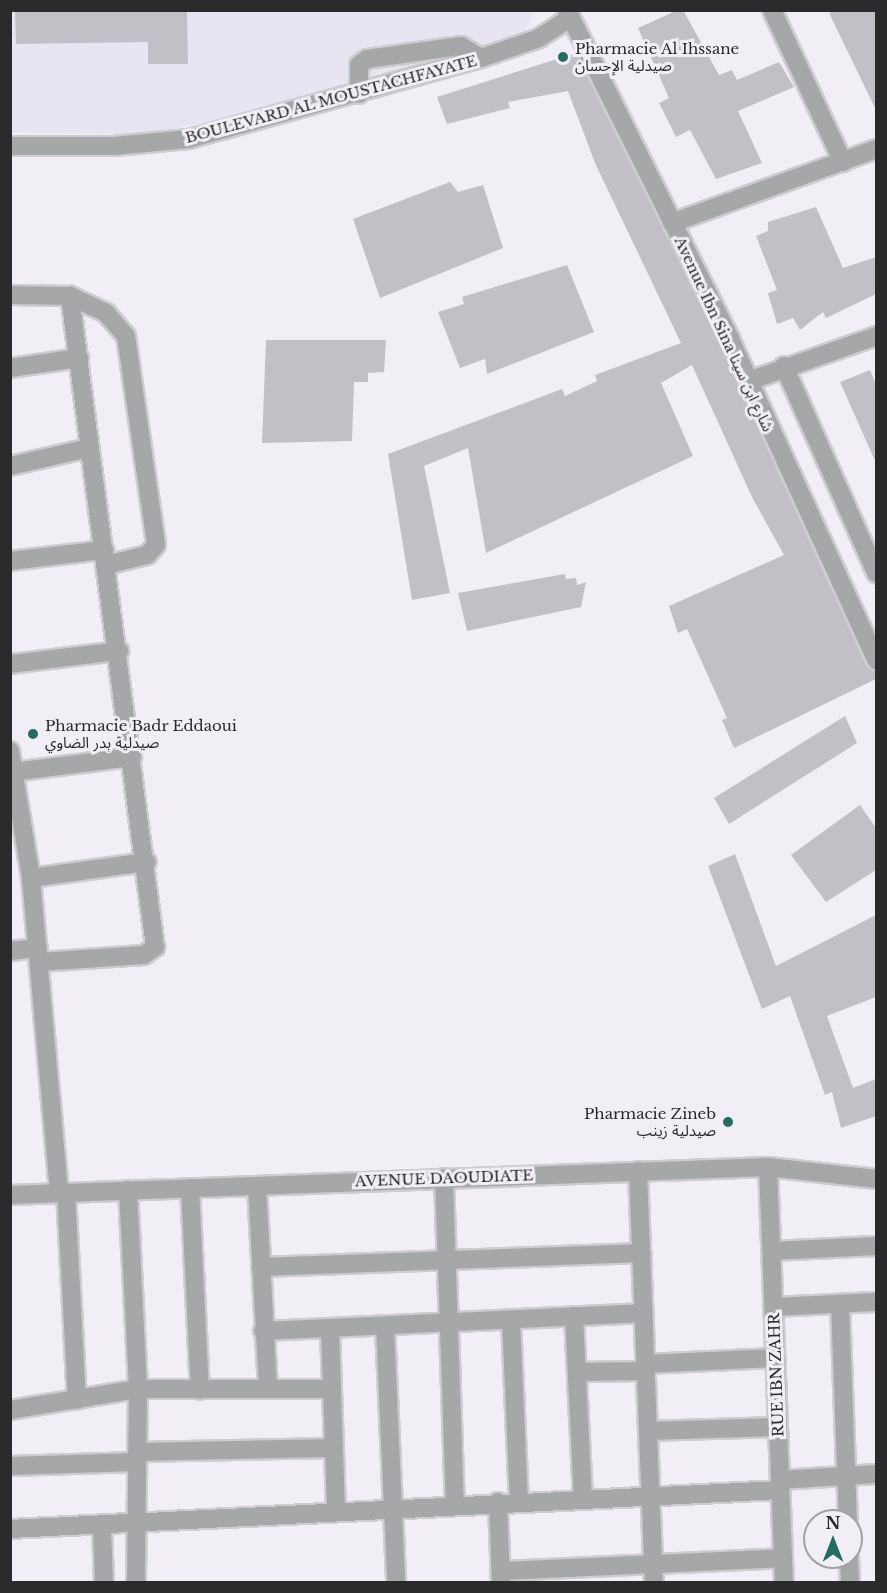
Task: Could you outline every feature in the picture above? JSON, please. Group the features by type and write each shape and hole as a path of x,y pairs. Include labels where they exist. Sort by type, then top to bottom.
{"street":[{"path":"772,10 843,162"},
{"name":"BOULEVARD AL MOUSTACHFAYATE","path":"10,146 114,146 189,139 360,94 482,58 539,38 568,14"},
{"name":"Avenue Ibn Sina شارع ابن سينا","path":"568,14 749,381 876,660"},
{"path":"360,94 360,65 367,59 461,46 482,58"},
{"path":"672,224 876,149"},
{"path":"10,294 70,296 106,313 126,336 157,530 156,544 147,555 10,561"},
{"path":"10,951 38,955 151,952 155,940 147,862 70,296"},
{"path":"749,381 784,366 876,336"},
{"path":"10,368 79,358"},
{"path":"784,366 876,573"},
{"path":"10,466 89,448"},
{"path":"10,664 119,651"},
{"path":"10,751 15,819 31,878 62,1192 77,1400"},
{"path":"13,772 132,756"},
{"path":"31,878 147,862"},
{"name":"AVENUE DAOUDIATE","path":"10,1195 768,1167 876,1179"},
{"name":"RUE IBN ZAHR","path":"768,1167 784,1582"},
{"path":"638,1171 654,1582"},
{"path":"444,1178 455,1505"},
{"path":"257,1186 268,1388"},
{"path":"190,1188 200,1390"},
{"path":"128,1190 138,1389 136,1582"},
{"path":"772,1251 876,1246"},
{"path":"261,1267 447,1263 642,1253"},
{"path":"773,1307 876,1302"},
{"path":"840,1304 847,1509"},
{"path":"264,1330 330,1329 643,1313"},
{"path":"574,1316 583,1498"},
{"path":"511,1320 519,1502"},
{"path":"386,1326 396,1582"},
{"path":"330,1329 330,1389 336,1512"},
{"path":"577,1372 775,1358"},
{"path":"10,1410 138,1389 330,1389"},
{"path":"648,1431 778,1427"},
{"path":"10,1466 137,1457 332,1448"},
{"path":"10,1529 102,1528 393,1508 650,1495 780,1485 876,1474"},
{"path":"498,1503 501,1577 652,1564 783,1558"},
{"path":"102,1528 104,1582"}],"shaded area":[{"path":"11,11 534,11 524,35 221,119 146,135 11,132"}],"building":[{"path":"15,10 187,10 188,64 148,64 148,42 16,44"},
{"path":"678,10 683,10 719,75 732,70 737,80 779,62 794,87 738,111 762,163 716,179 690,130 676,137 659,103 669,98 638,28"},
{"path":"830,10 876,10 876,110 830,15"},
{"path":"576,53 720,344 866,665 876,671 876,679 734,748 722,720 727,718 687,629 678,633 669,606 784,555 752,497 692,365 661,383 693,456 486,553 468,448 424,466 450,593 412,600 388,454 562,389 565,396 597,381 595,375 681,343 595,163 568,91 508,102 510,108 447,124 437,97"},
{"path":"450,182 458,192 483,185 503,248 380,298 353,219"},
{"path":"816,207 843,268 876,257 876,294 826,318 823,312 800,330 793,318 777,324 768,293 777,290 756,236 768,231 768,222"},
{"path":"567,265 594,332 487,374 485,359 460,368 438,312 464,304 462,297"},
{"path":"266,340 386,340 384,372 368,373 368,382 354,382 352,441 262,443"},
{"path":"870,370 876,384 876,463 840,382"},
{"path":"565,574 566,579 576,578 577,585 586,582 581,607 467,631 458,593"},
{"path":"845,716 857,743 729,824 714,798"},
{"path":"860,805 876,828 876,870 826,902 791,855"},
{"path":"735,854 776,966 876,915 876,997 827,1016 853,1088 876,1079 876,1116 841,1128 832,1092 825,1095 790,996 762,1009 708,866"}],"place":[{"name":"Pharmacie Al Ihssane صيدلية الإحسان","path":"563,57"},
{"name":"Pharmacie Badr Eddaoui صيدلية بدر الضاوي","path":"33,734"},
{"name":"Pharmacie Zineb صيدلية زينب","path":"728,1122"}]}
